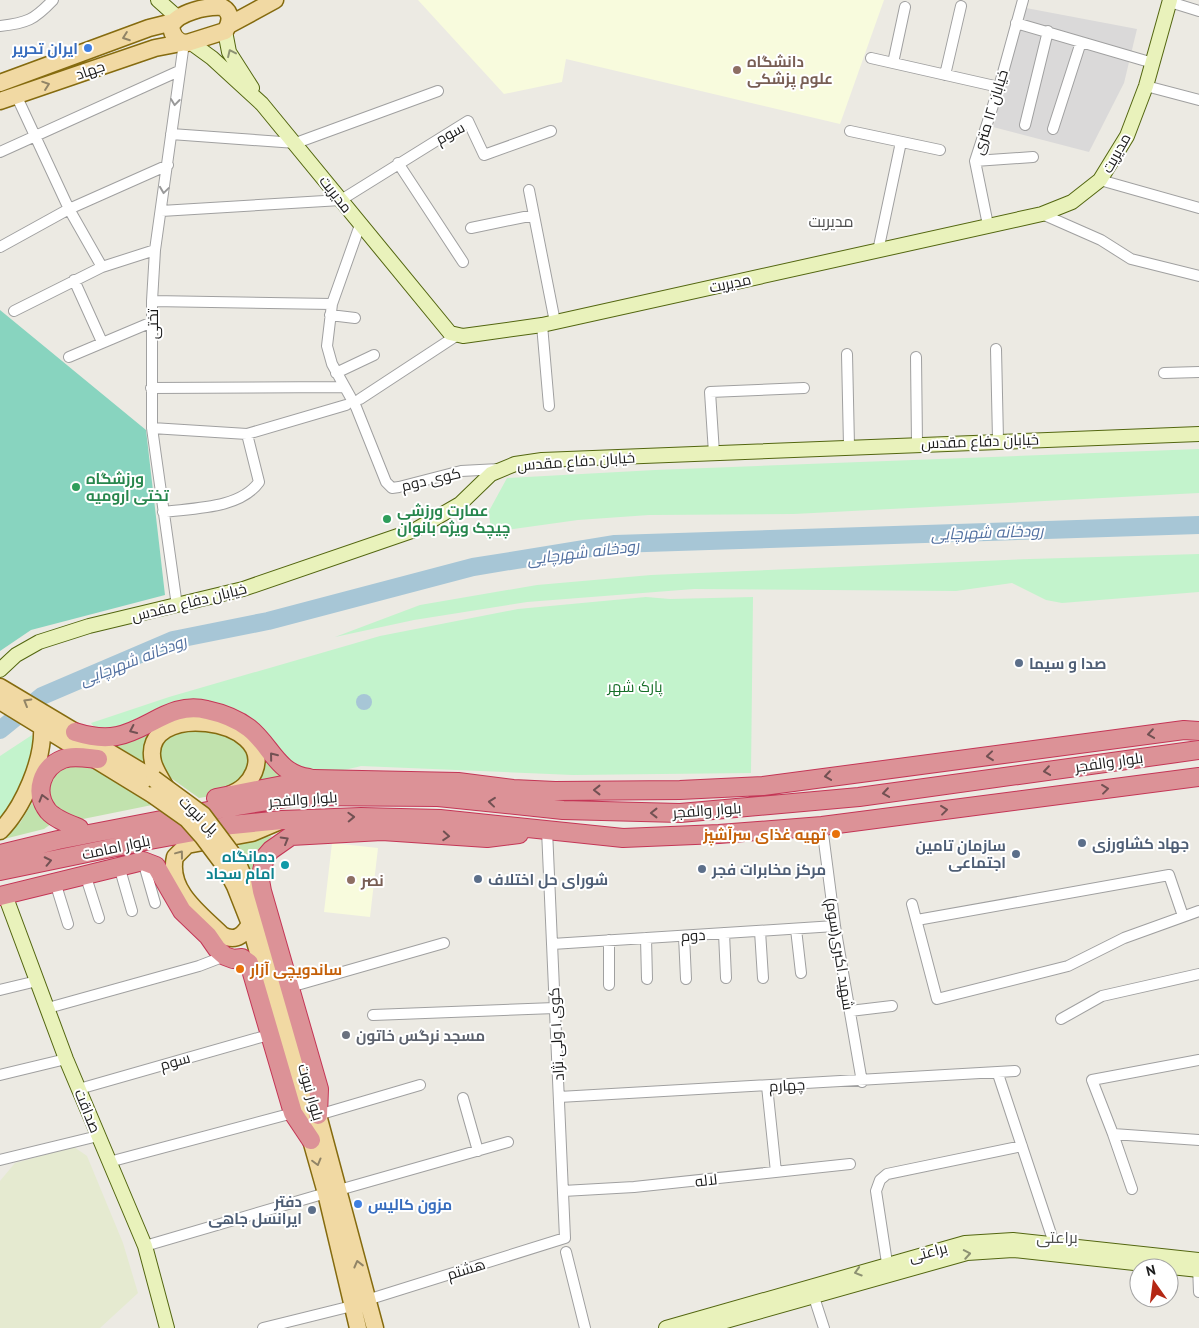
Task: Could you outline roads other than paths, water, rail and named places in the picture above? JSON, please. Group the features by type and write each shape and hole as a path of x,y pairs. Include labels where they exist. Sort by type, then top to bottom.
{"highway":[{"path":"75,732 89,736 116,736 176,710 189,708 205,709 224,715 249,728 288,772 301,777 314,779 458,782 513,789 555,790 680,790 754,786 899,766 1022,753 1184,730 1199,732"},
{"name":"بلوار والفجر","path":"213,810 298,796 360,795 438,797 563,810 680,813 859,797 1199,750"},
{"path":"79,828 60,820 48,811 42,799 40,785 43,774 51,765 64,758 98,760"},
{"name":"بلوار والفجر","path":"232,825 282,820 361,817 440,819 623,838 718,834 822,826 1199,777"},
{"path":"58,840 79,828 314,779"},
{"name":"بلوار امامت","path":"0,854 58,840 213,810"},
{"name":"بلوار امامت","path":"0,871 232,825"},
{"path":"318,1116 319,1089 260,880 266,857 271,850 291,836 310,834 382,831 487,838 547,830"},
{"path":"3,895 143,861 156,866 182,912 225,956 233,959 242,958 249,963 272,1034 293,1113 311,1140"}],"main road":[{"name":"جهاد","path":"0,101 155,48 185,43 227,28 274,2"},
{"name":"جهاد","path":"0,83 149,28 216,6 231,4"},
{"path":"227,28 231,4"},
{"path":"175,20 173,35 185,43"},
{"path":"149,28 158,35 155,48"},
{"path":"0,687 98,760 157,787"},
{"path":"0,701 48,723 75,732 157,787"},
{"path":"157,787 153,763 154,746 162,733 179,724 209,722 242,736 250,743 256,754 256,767 252,777 244,787 227,796"},
{"path":"0,831 13,819 37,763 48,723"},
{"name":"پل نبوت","path":"157,787 230,862"},
{"path":"250,924 237,938 229,939 222,935 187,900 175,878 175,858 187,845 252,833 282,820"},
{"name":"بلوار نبوت","path":"230,862 235,886 250,924 311,1140 333,1191"},
{"name":"بلوار نبوت","path":"230,862 254,902 318,1116 333,1191 360,1303 375,1328"},
{"name":"بلوار نبوت","path":"358,1328 360,1303"}],"street":[{"path":"0,26 24,23 37,17 53,0"},
{"path":"158,0 175,20"},
{"name":"خیابان ۱۲ متری","path":"988,226 975,161 999,87 1023,0"},
{"path":"1170,1 1199,11"},
{"name":"مدیریت","path":"185,43 212,58 262,104 296,143 360,225 450,333 456,336 548,323 1042,214 1072,202 1100,180 1127,136 1146,86 1170,1"},
{"path":"945,75 961,6"},
{"path":"893,63 905,7"},
{"path":"1016,23 1153,63"},
{"name":"مدیریت","path":"227,28 229,52 262,104"},
{"path":"1025,125 1048,31"},
{"path":"1053,129 1081,42"},
{"name":"تختی","path":"177,606 152,428 152,301 155,250 168,165 179,71 185,43"},
{"path":"871,58 999,87"},
{"path":"0,152 179,71"},
{"path":"1146,86 1199,100"},
{"path":"171,134 296,143 438,91"},
{"path":"16,95 69,208 102,267"},
{"name":"سوم","path":"341,200 468,121 484,155 551,131"},
{"path":"850,132 940,150"},
{"path":"878,251 901,142"},
{"path":"975,161 1033,156"},
{"path":"398,163 463,262"},
{"path":"0,247 69,208 168,165"},
{"path":"1100,180 1199,208"},
{"path":"529,190 548,323 549,406"},
{"path":"161,211 341,200"},
{"path":"1042,214 1101,240 1131,260 1199,276"},
{"path":"471,228 534,215"},
{"path":"353,403 336,372 327,346 332,304 360,225"},
{"path":"14,311 102,267 155,250"},
{"path":"74,280 102,342"},
{"path":"152,301 332,304"},
{"path":"330,315 355,318"},
{"path":"69,357 152,322"},
{"path":"152,428 247,434 353,403 456,336"},
{"path":"996,350 998,440"},
{"path":"847,354 849,446"},
{"path":"336,372 374,355"},
{"path":"916,357 916,444"},
{"path":"1164,373 1199,372"},
{"path":"152,388 344,388"},
{"path":"714,453 710,392 804,388"},
{"name":"کوی دوم","path":"353,403 386,482 392,488 460,472 502,469"},
{"path":"163,512 221,504 251,492 259,482 247,434"},
{"name":"خیابان دفاع مقدس","path":"0,670 16,655 39,642 90,626 177,606 243,588 416,530 460,504 491,474 515,464 542,460 849,446 1199,434"},
{"name":"شهید اکبری(سوم)","path":"822,826 835,926 862,1082"},
{"name":"کوی ۱ ولی نژاد","path":"547,830 565,1238"},
{"path":"143,861 155,903"},
{"path":"119,866 132,911"},
{"path":"85,874 99,918"},
{"path":"917,920 1169,875 1183,916"},
{"path":"55,882 68,924"},
{"name":"صداقت","path":"3,895 66,1059 145,1246 167,1328"},
{"path":"912,904 937,999 1068,966 1124,938 1199,911"},
{"name":"دوم","path":"552,944 835,926"},
{"path":"796,929 801,973"},
{"path":"760,931 763,978"},
{"path":"724,933 726,978"},
{"path":"684,936 686,979"},
{"path":"646,938 647,979"},
{"path":"609,940 609,985"},
{"path":"290,987 444,944"},
{"path":"48,1008 198,966 225,956"},
{"path":"1061,1018 1102,996 1199,974"},
{"path":"0,990 37,981"},
{"path":"850,1011 892,1006"},
{"path":"373,1014 555,1008"},
{"name":"سوم","path":"79,1089 272,1034"},
{"path":"0,1074 66,1059"},
{"path":"1132,1189 1092,1080 1199,1060"},
{"name":"چهارم","path":"559,1097 862,1082 998,1074 1014,1071"},
{"path":"998,1074 1056,1250"},
{"path":"318,1116 420,1085"},
{"path":"767,1086 776,1172"},
{"path":"463,1098 478,1151"},
{"path":"109,1162 293,1113"},
{"path":"1113,1134 1199,1140"},
{"path":"0,1160 98,1136"},
{"path":"145,1246 508,1142"},
{"path":"888,1264 876,1192 880,1180 887,1174 1022,1146"},
{"name":"لاله","path":"563,1191 634,1187 850,1164"},
{"name":"هشتم","path":"263,1328 360,1303 565,1238"},
{"name":"براعتی","path":"701,1328 812,1292 888,1264 965,1242 1013,1240 1056,1250"},
{"name":"براعتی","path":"666,1328 967,1253 1056,1250 1199,1265"},
{"path":"566,1252 585,1328"},
{"path":"1199,1265 1199,1292"},
{"path":"812,1292 824,1328"}],"water":[{"path":"364,694 372,702 364,710 356,702"}],"waterway":[{"name":"رودخانه شهرچایی","path":"0,730 42,696 173,640 268,621 473,567 615,544 1199,525"}],"place":[{"name":"ایران تحریر","path":"88,48"},
{"name":"دانشگاه علوم پزشکی","path":"737,70"},
{"name":"ورزشگاه تختی ارومیه","path":"76,487"},
{"name":"عمارت ورزشی چیچک ویژه بانوان","path":"387,519"},
{"name":"صدا و سیما","path":"1019,663"},
{"name":"تهیه غذای سرآشپز","path":"836,834"},
{"name":"جهاد کشاورزی","path":"1082,843"},
{"name":"سازمان تامین اجتماعی","path":"1016,854"},
{"name":"دمانگاه امام سجاد","path":"285,865"},
{"name":"مرکز مخابرات فجر","path":"702,869"},
{"name":"شورای حل اختلاف","path":"478,879"},
{"name":"نصر","path":"351,880"},
{"name":"ساندویچی آزار","path":"240,969"},
{"name":"مسجد نرگس خاتون","path":"346,1035"},
{"name":"مزون کالیس","path":"358,1204"},
{"name":"دفتر ایرانسل جاهی","path":"312,1210"}],"district":[{"name":"مدیریت","path":"831,221"},
{"name":"براعتی","path":"1057,1237"}],"park label":[{"name":"پارک شهر","path":"635,686"}]}
